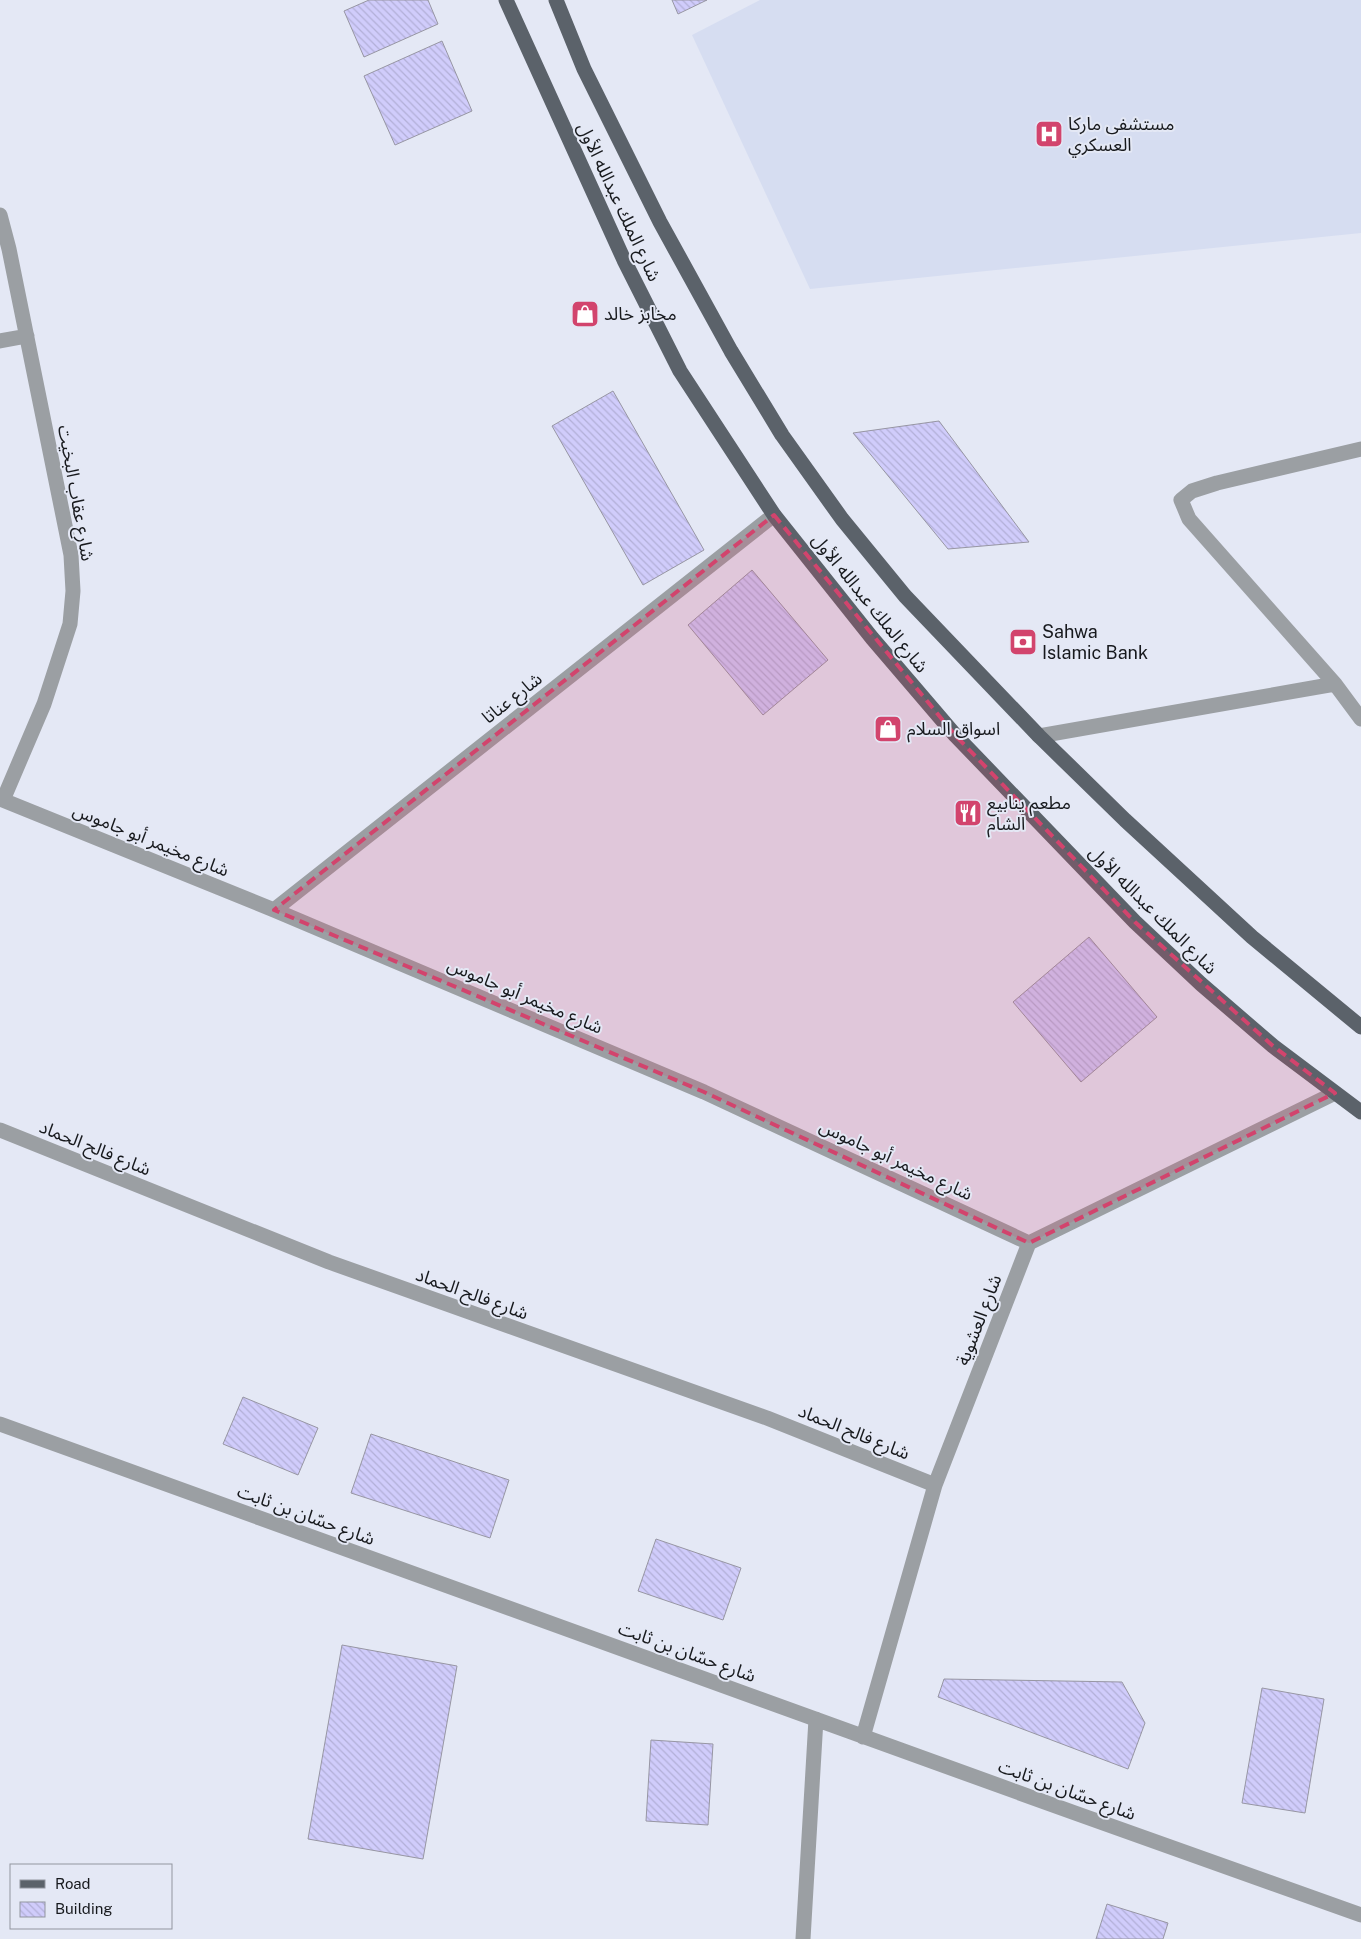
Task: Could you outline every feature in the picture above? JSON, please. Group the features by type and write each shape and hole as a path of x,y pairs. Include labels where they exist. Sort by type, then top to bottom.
{"main road":[{"name":"شارع الملك عبدالله الأول","path":"506,0 624,260 680,371 774,515 872,638 955,735 1122,908 1201,984 1258,1034 1361,1112"},
{"name":"شارع الملك عبدالله الأول","path":"556,0 584,69 660,222 731,352 782,435 842,519 906,596 1039,736 1125,820 1252,937 1361,1027"}],"street":[{"name":"شارع عقاب البخيت","path":"0,215 27,336 71,555 72,591 70,624 47,695 1,800"},
{"path":"0,341 27,336"},
{"path":"1361,449 1218,483 1192,491 1181,500 1190,519 1335,684 1361,719"},
{"name":"شارع عناتا","path":"274,910 774,515"},
{"path":"1039,736 1335,684"},
{"name":"شارع مخيمر أبو جاموس","path":"1,800 274,910 704,1092 1029,1243"},
{"path":"1029,1243 1335,1093"},
{"name":"شارع فالح الحماد","path":"0,1130 329,1262 767,1418 935,1484"},
{"name":"شارع العشوية","path":"863,1737 935,1484 1029,1243"},
{"name":"شارع حسّان بن ثابت","path":"0,1424 863,1737 1361,1915"},
{"path":"803,1939 816,1719"}],"highlighted area":[{"path":"774,515 955,735 1135,922 1273,1046 1335,1093 1029,1243 704,1092 274,910"}],"shaded area":[{"name":"مستشفى ماركا العسكري","path":"760,0 1361,0 1361,233 810,289 692,35"}],"building":[{"path":"369,0 428,0 438,24 364,57 344,11"},
{"path":"672,0 707,0 678,14"},
{"path":"442,41 472,111 395,145 364,76"},
{"path":"613,391 704,550 643,585 552,426"},
{"path":"939,421 1029,542 948,549 853,433"},
{"path":"752,570 828,660 763,715 688,625"},
{"path":"1089,937 1157,1017 1081,1082 1013,1002"},
{"path":"243,1397 318,1428 298,1475 223,1444"},
{"path":"371,1434 509,1480 490,1538 351,1493"},
{"path":"656,1539 741,1568 723,1620 638,1591"},
{"path":"342,1645 457,1666 423,1859 308,1839"},
{"path":"944,1679 1122,1682 1145,1723 1128,1769 938,1697"},
{"path":"1262,1688 1324,1699 1305,1813 1242,1803"},
{"path":"651,1740 713,1744 708,1825 646,1821"},
{"path":"1107,1904 1168,1923 1163,1939 1096,1939"}],"place":[{"name":"مستشفى ماركا العسكري","path":"1049,134"},
{"name":"مخابز خالد","path":"585,314"},
{"name":"Sahwa Islamic Bank","path":"1023,642"},
{"name":"اسواق السلام","path":"888,729"},
{"name":"مطعم ينابيع الشام","path":"968,813"}]}
